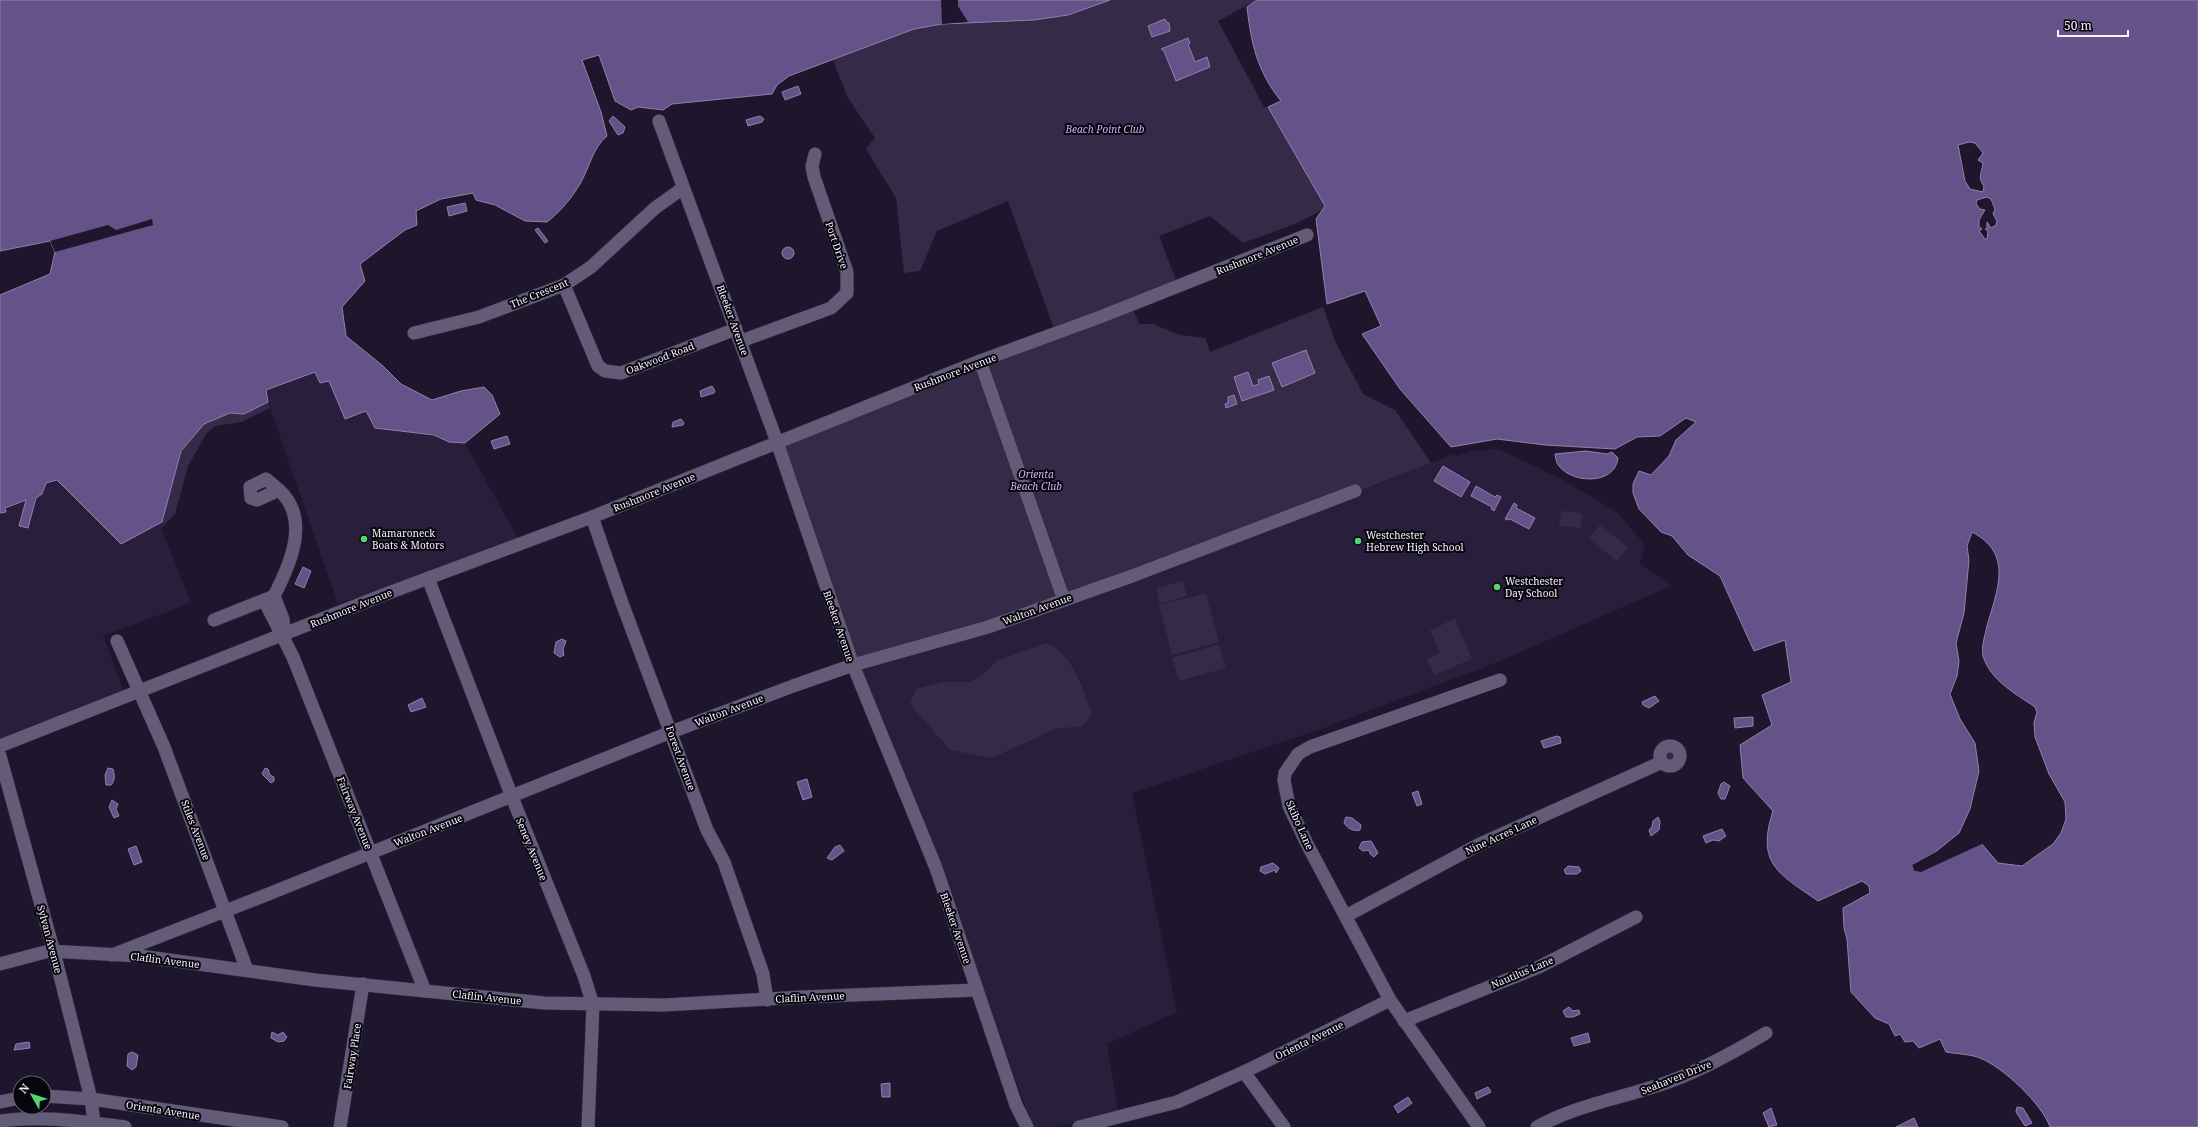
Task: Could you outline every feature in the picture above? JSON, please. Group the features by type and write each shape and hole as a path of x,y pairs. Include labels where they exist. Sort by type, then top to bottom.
{"street":[{"name":"Bleeker Avenue","path":"659,121 739,335 777,442 852,665 936,868 1016,1105 1027,1127"},
{"name":"Port Drive","path":"739,335 831,308 847,293 847,272 814,177 812,166 814,154"},
{"name":"The Crescent","path":"414,333 479,317 564,285 591,267 655,208 683,188"},
{"name":"Rushmore Avenue","path":"0,746 428,578 592,517 980,361 1106,315 1307,235"},
{"name":"Oakwood Road","path":"564,285 598,366 605,371 621,372 739,335"},
{"path":"980,361 1064,600"},
{"path":"214,620 269,598 284,577 294,547 297,528 293,510 286,496 279,490"},
{"name":"Walton Avenue","path":"112,955 512,797 671,732 852,665 988,627 1355,491"},
{"name":"Forest Avenue","path":"592,517 707,830 724,862 763,974 767,1000"},
{"name":"Seney Avenue","path":"428,578 512,797 584,976 593,1005 588,1127"},
{"name":"Fairway Avenue","path":"269,598 283,619 284,635 425,991"},
{"name":"Stiles Avenue","path":"116,641 164,747 226,910 247,970"},
{"name":"Skibo Lane","path":"1390,1000 1307,844 1289,806 1285,773 1298,754 1310,747 1500,680"},
{"name":"Sylvan Avenue","path":"0,756 54,952 91,1100 94,1123"},
{"name":"Nine Acres Lane","path":"1346,916 1478,845 1662,762"},
{"name":"Nautilus Lane","path":"1404,1021 1538,967 1636,917"},
{"name":"Claflin Avenue","path":"0,964 49,951 140,956 425,991 544,1003 593,1005 664,1005 977,990"},
{"name":"Fairway Place","path":"340,1127 363,984"},
{"path":"1390,1000 1479,1127"},
{"name":"Orienta Avenue","path":"1079,1127 1177,1102 1244,1072 1390,1000"},
{"name":"Seahaven Drive","path":"1537,1127 1600,1103 1655,1087 1710,1064 1766,1033"},
{"path":"1244,1072 1284,1127"},
{"name":"Orienta Avenue","path":"52,1097 91,1100 217,1123 282,1127"},
{"path":"0,1102 12,1100"},
{"path":"0,1121 20,1123 94,1123 125,1127"}],"shaded area":[{"path":"0,0 1110,0 1068,15 1034,20 942,24 914,29 789,76 777,85 772,94 672,104 663,110 638,107 631,110 615,101 599,55 582,60 601,112 607,136 598,146 577,190 561,210 547,222 525,221 495,205 476,200 473,193 441,199 416,211 417,225 405,230 360,264 365,281 342,307 346,336 383,366 401,384 432,400 461,391 484,387 492,395 500,414 465,443 449,442 434,435 375,428 366,411 345,419 329,381 320,383 315,372 266,390 268,402 244,414 230,413 204,424 181,451 162,522 121,544 57,480 46,483 42,494 36,498 28,528 19,526 26,500 5,508 6,512 0,513 0,295 50,274 55,252 50,241 0,251"},
{"path":"1257,0 2198,0 2198,1127 2050,1127 2046,1118 2030,1097 2000,1069 1980,1058 1946,1052 1940,1039 1919,1048 1913,1041 1905,1042 1900,1034 1895,1036 1889,1024 1875,1018 1851,992 1843,908 1870,893 1869,886 1862,881 1818,901 1792,883 1774,865 1769,855 1767,843 1768,829 1773,811 1743,778 1740,745 1772,725 1762,695 1791,682 1785,640 1754,651 1720,576 1688,555 1672,536 1661,532 1639,509 1633,493 1633,484 1639,471 1651,475 1669,456 1676,440 1696,422 1686,418 1660,436 1637,437 1615,449 1545,445 1497,439 1451,447 1400,389 1362,334 1381,326 1365,291 1327,304 1316,219 1325,206 1268,107 1281,101 1266,79 1256,56 1247,7","holes":["1969,142 1975,143 1983,153 1978,160 1983,163 1980,175 1984,186 1983,192 1970,189 1965,181 1958,145","1987,197 1991,199 1995,209 1993,214 1997,221 1996,225 1991,228 1987,222 1987,229 1985,229 1988,231 1987,239 1985,239 1979,231 1982,229 1979,227 1979,220 1985,210 1980,209 1976,204 1977,200","1972,532 1985,541 1993,551 1998,562 1998,586 1982,648 1983,656 1986,665 2004,686 2035,707 2037,712 2034,723 2035,737 2049,774 2065,802 2066,819 2061,833 2053,844 2022,866 1998,863 1981,843 1921,871 1914,871 1912,865 1934,853 1959,833 1970,809 1979,771 1975,743 1960,719 1950,694 1957,676 1959,661 1956,643 1964,613 1969,560 1967,546"]},
{"path":"1165,19 1167,23 1169,23 1170,31 1152,37 1148,26"},
{"path":"1188,38 1190,43 1188,44 1195,62 1207,57 1210,67 1176,81 1164,51 1161,49"},
{"path":"798,86 801,94 785,100 782,92"},
{"path":"613,116 625,127 623,133 618,135 609,121"},
{"path":"760,116 764,119 762,122 748,126 746,120"},
{"path":"465,203 467,211 449,216 447,207"},
{"path":"538,228 548,241 545,243 535,230"},
{"path":"788,247 792,249 794,253 792,257 788,259 784,257 782,253 784,249"},
{"path":"1306,350 1315,373 1282,387 1272,363"},
{"path":"315,371 367,411 375,428 434,435 449,442 465,443 519,540 338,604 268,402 266,390"},
{"path":"1248,372 1253,386 1259,384 1258,380 1269,376 1274,390 1242,401 1234,377"},
{"path":"712,386 715,391 714,393 701,397 700,391"},
{"path":"1234,395 1237,404 1226,408 1225,404 1228,403 1228,397"},
{"path":"681,419 684,423 683,425 672,427 673,422"},
{"path":"507,436 510,444 494,449 491,441"},
{"path":"1499,449 1565,481 1617,512 1645,545 1640,563 1671,586 1498,662 1321,729 1132,793 1177,1012 1107,1044 1119,1115 1054,1127 1033,1127 978,978 856,665 1073,601 1454,454 1457,456 1470,451"},
{"path":"1586,451 1607,454 1612,452 1618,458 1615,467 1602,477 1593,479 1574,476 1565,472 1557,463 1555,454"},
{"path":"1443,466 1470,482 1461,497 1434,481"},
{"path":"57,480 121,544 162,522 161,528 191,603 103,636 126,697 0,745 0,513 6,512 5,508 26,500 19,526 36,497 42,493 46,483"},
{"path":"1476,486 1495,497 1497,495 1501,497 1494,511 1491,509 1492,507 1471,496"},
{"path":"1514,503 1517,505 1516,508 1535,518 1529,529 1510,519 1505,519"},
{"path":"303,567 311,571 304,588 295,584"},
{"path":"562,639 566,641 563,649 564,655 560,657 554,653 556,642"},
{"path":"1655,696 1659,701 1649,708 1643,705 1642,702"},
{"path":"422,698 426,707 411,712 408,705"},
{"path":"1753,717 1753,726 1735,728 1734,718"},
{"path":"1557,736 1560,737 1561,743 1544,748 1541,741"},
{"path":"108,768 113,769 114,773 114,780 111,785 106,785 105,775"},
{"path":"265,768 268,769 270,775 274,777 274,781 271,783 262,774"},
{"path":"807,779 812,797 803,800 797,782"},
{"path":"1724,782 1730,786 1725,799 1721,799 1718,793 1721,784"},
{"path":"1418,791 1422,804 1417,806 1412,793"},
{"path":"112,800 118,804 116,809 119,816 114,818 109,807"},
{"path":"1346,817 1352,818 1361,825 1360,830 1348,828 1344,822"},
{"path":"1658,817 1660,822 1659,830 1651,836 1649,830 1652,827 1653,821"},
{"path":"1722,829 1726,836 1719,841 1713,840 1706,843 1703,836"},
{"path":"1371,841 1378,853 1374,857 1370,854 1369,850 1363,851 1359,848 1362,842"},
{"path":"840,845 844,851 832,860 827,858 835,847"},
{"path":"136,846 142,862 134,865 128,849"},
{"path":"1273,863 1279,868 1276,873 1275,870 1265,874 1260,871 1261,867"},
{"path":"1568,866 1579,867 1581,871 1577,874 1566,874 1564,870"},
{"path":"1569,1007 1573,1011 1579,1010 1580,1014 1573,1017 1566,1017 1563,1011"},
{"path":"272,1032 278,1035 283,1032 287,1037 284,1041 278,1042 271,1038"},
{"path":"1588,1033 1590,1042 1574,1046 1571,1038"},
{"path":"29,1042 30,1048 14,1050 16,1044"},
{"path":"132,1052 138,1055 136,1067 132,1070 127,1066 128,1054"},
{"path":"890,1083 890,1097 882,1097 881,1084"},
{"path":"1488,1087 1491,1092 1477,1099 1475,1093"},
{"path":"1408,1097 1412,1103 1398,1113 1394,1106"},
{"path":"2017,1107 2023,1108 2032,1123 2025,1126 2016,1112"},
{"path":"1771,1108 1777,1125 1769,1127 1763,1113"},
{"path":"1914,1118 1918,1127 1896,1127"}],"green space":[{"path":"1110,0 1257,0 1218,21 1264,107 1268,107 1325,206 1320,211 1300,222 1243,243 1210,216 1159,236 1179,288 1133,309 1139,324 1153,324 1180,335 1205,338 1210,352 1323,307 1335,341 1363,394 1395,410 1431,463 1073,601 856,665 780,443 1057,337 1008,201 937,231 920,271 904,273 896,198 866,149 875,138 848,98 833,60 914,29 942,24 1068,15"},
{"path":"268,402 270,408 241,422 215,426 206,434 188,466 175,514 161,528 181,451 204,424 230,413 244,414"},
{"path":"1561,511 1582,513 1581,528 1559,526"},
{"path":"1600,525 1628,547 1617,561 1589,539"},
{"path":"1183,581 1187,596 1160,604 1156,588"},
{"path":"1206,593 1219,642 1172,655 1159,605"},
{"path":"1455,619 1472,659 1434,675 1427,659 1440,653 1430,630"},
{"path":"1046,643 1064,656 1076,673 1092,714 1082,727 1057,728 992,758 950,750 910,704 916,689 943,682 969,682 982,675 998,660"},
{"path":"1219,644 1226,668 1179,681 1172,658"},
{"path":"1667,750 1671,750 1675,756 1671,762 1667,762 1663,758 1663,754"}],"pier":[{"path":"941,0 958,0 958,6 968,22 942,24"},
{"path":"152,219 153,225 55,252 50,241 108,225 116,230"},
{"path":"1980,841 1984,843 1921,872 1914,871 1912,865 1934,853 1940,851 1914,866 1915,869 1921,869"}],"place":[{"name":"Mamaroneck Boats & Motors","path":"364,539"},
{"name":"Westchester Hebrew High School","path":"1358,541"},
{"name":"Westchester Day School","path":"1497,587"}],"park label":[{"name":"Beach Point Club","path":"1105,129"},
{"name":"Orienta Beach Club","path":"1036,480"}]}
